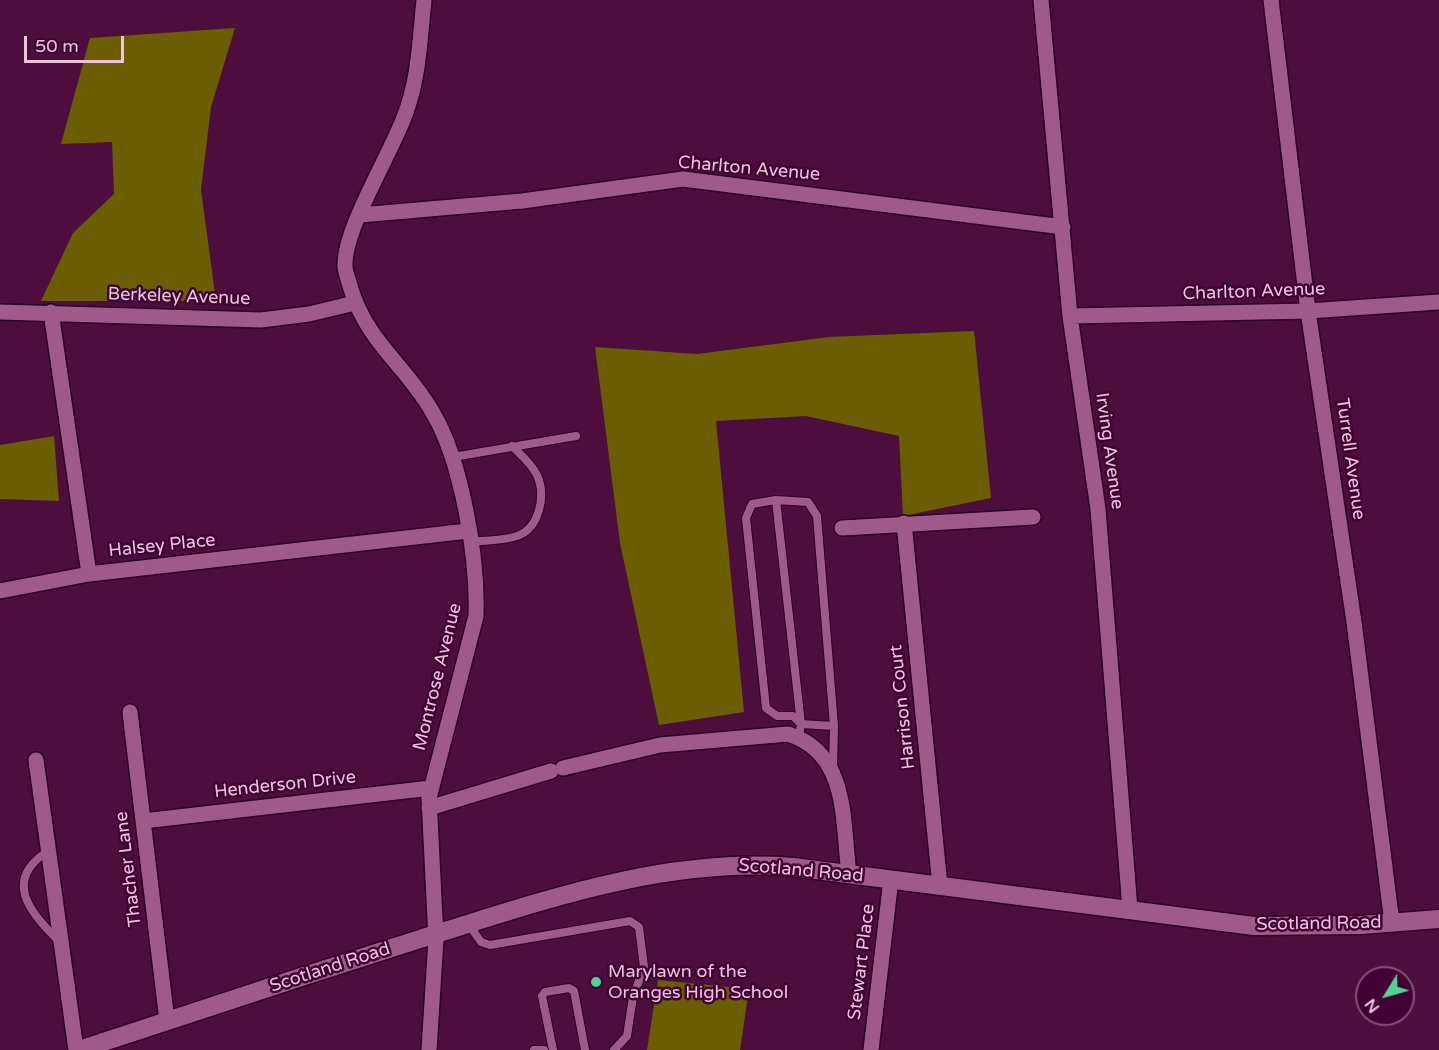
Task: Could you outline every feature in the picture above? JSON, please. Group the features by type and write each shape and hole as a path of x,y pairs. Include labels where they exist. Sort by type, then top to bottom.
{"main road":[{"name":"Scotland Road","path":"77,1050 436,934 584,890 710,865 751,864 849,874 1254,926 1392,924 1439,919"}],"street":[{"name":"Montrose Avenue","path":"424,0 410,100 396,140 349,238 345,268 356,303 377,342 433,411 453,457 469,537 477,593 476,616 431,788 429,808 436,934 429,1050"},
{"name":"Irving Avenue","path":"1041,0 1070,316 1098,509 1130,909"},
{"name":"Turrell Avenue","path":"1271,0 1308,311 1354,622 1392,924"},
{"name":"Charlton Avenue","path":"360,215 522,201 683,179 1063,226"},
{"name":"Charlton Avenue","path":"1070,316 1308,311 1439,302"},
{"name":"Berkeley Avenue","path":"0,312 261,320 309,314 356,303"},
{"name":"Halsey Place","path":"51,312 89,574 469,537"},
{"path":"842,528 1033,517"},
{"name":"Harrison Court","path":"904,523 940,886"},
{"path":"0,591 89,574"},
{"name":"Thacher Lane","path":"130,712 167,1021"},
{"path":"429,808 557,770 660,745 788,734 800,730 807,740 823,754 833,769 849,874"},
{"path":"36,760 77,1050"},
{"name":"Henderson Drive","path":"143,821 431,788"},
{"name":"Stewart Place","path":"871,1050 891,879"}],"lane":[{"path":"453,457 576,436"},
{"path":"469,537 518,536 535,522 540,497 537,476 529,463 512,446"},
{"path":"776,500 800,730"},
{"path":"800,730 793,716 777,716 766,708 746,518 752,504 776,500 808,502 818,516 834,726 833,769"},
{"path":"800,730 834,726"},
{"path":"48,851 35,860 25,874 23,891 29,908 61,944"},
{"path":"468,924 481,942 490,945 630,921 636,924 639,927 645,963 633,997 627,1036 614,1050"},
{"path":"553,1050 542,996 545,992 569,988 574,991 585,1050"},
{"path":"534,1050 544,1050"}],"shaded area":[{"path":"235,28 211,107 201,190 216,301 41,301 73,233 114,194 112,142 61,144 90,38"},
{"path":"974,331 991,498 903,516 899,436 806,416 716,421 744,712 659,725 620,543 595,347 697,354 829,337"},
{"path":"54,436 59,501 0,499 0,445"},
{"path":"658,980 749,989 740,1050 647,1050"}],"place":[{"name":"Marylawn of the Oranges High School","path":"596,982"}]}
